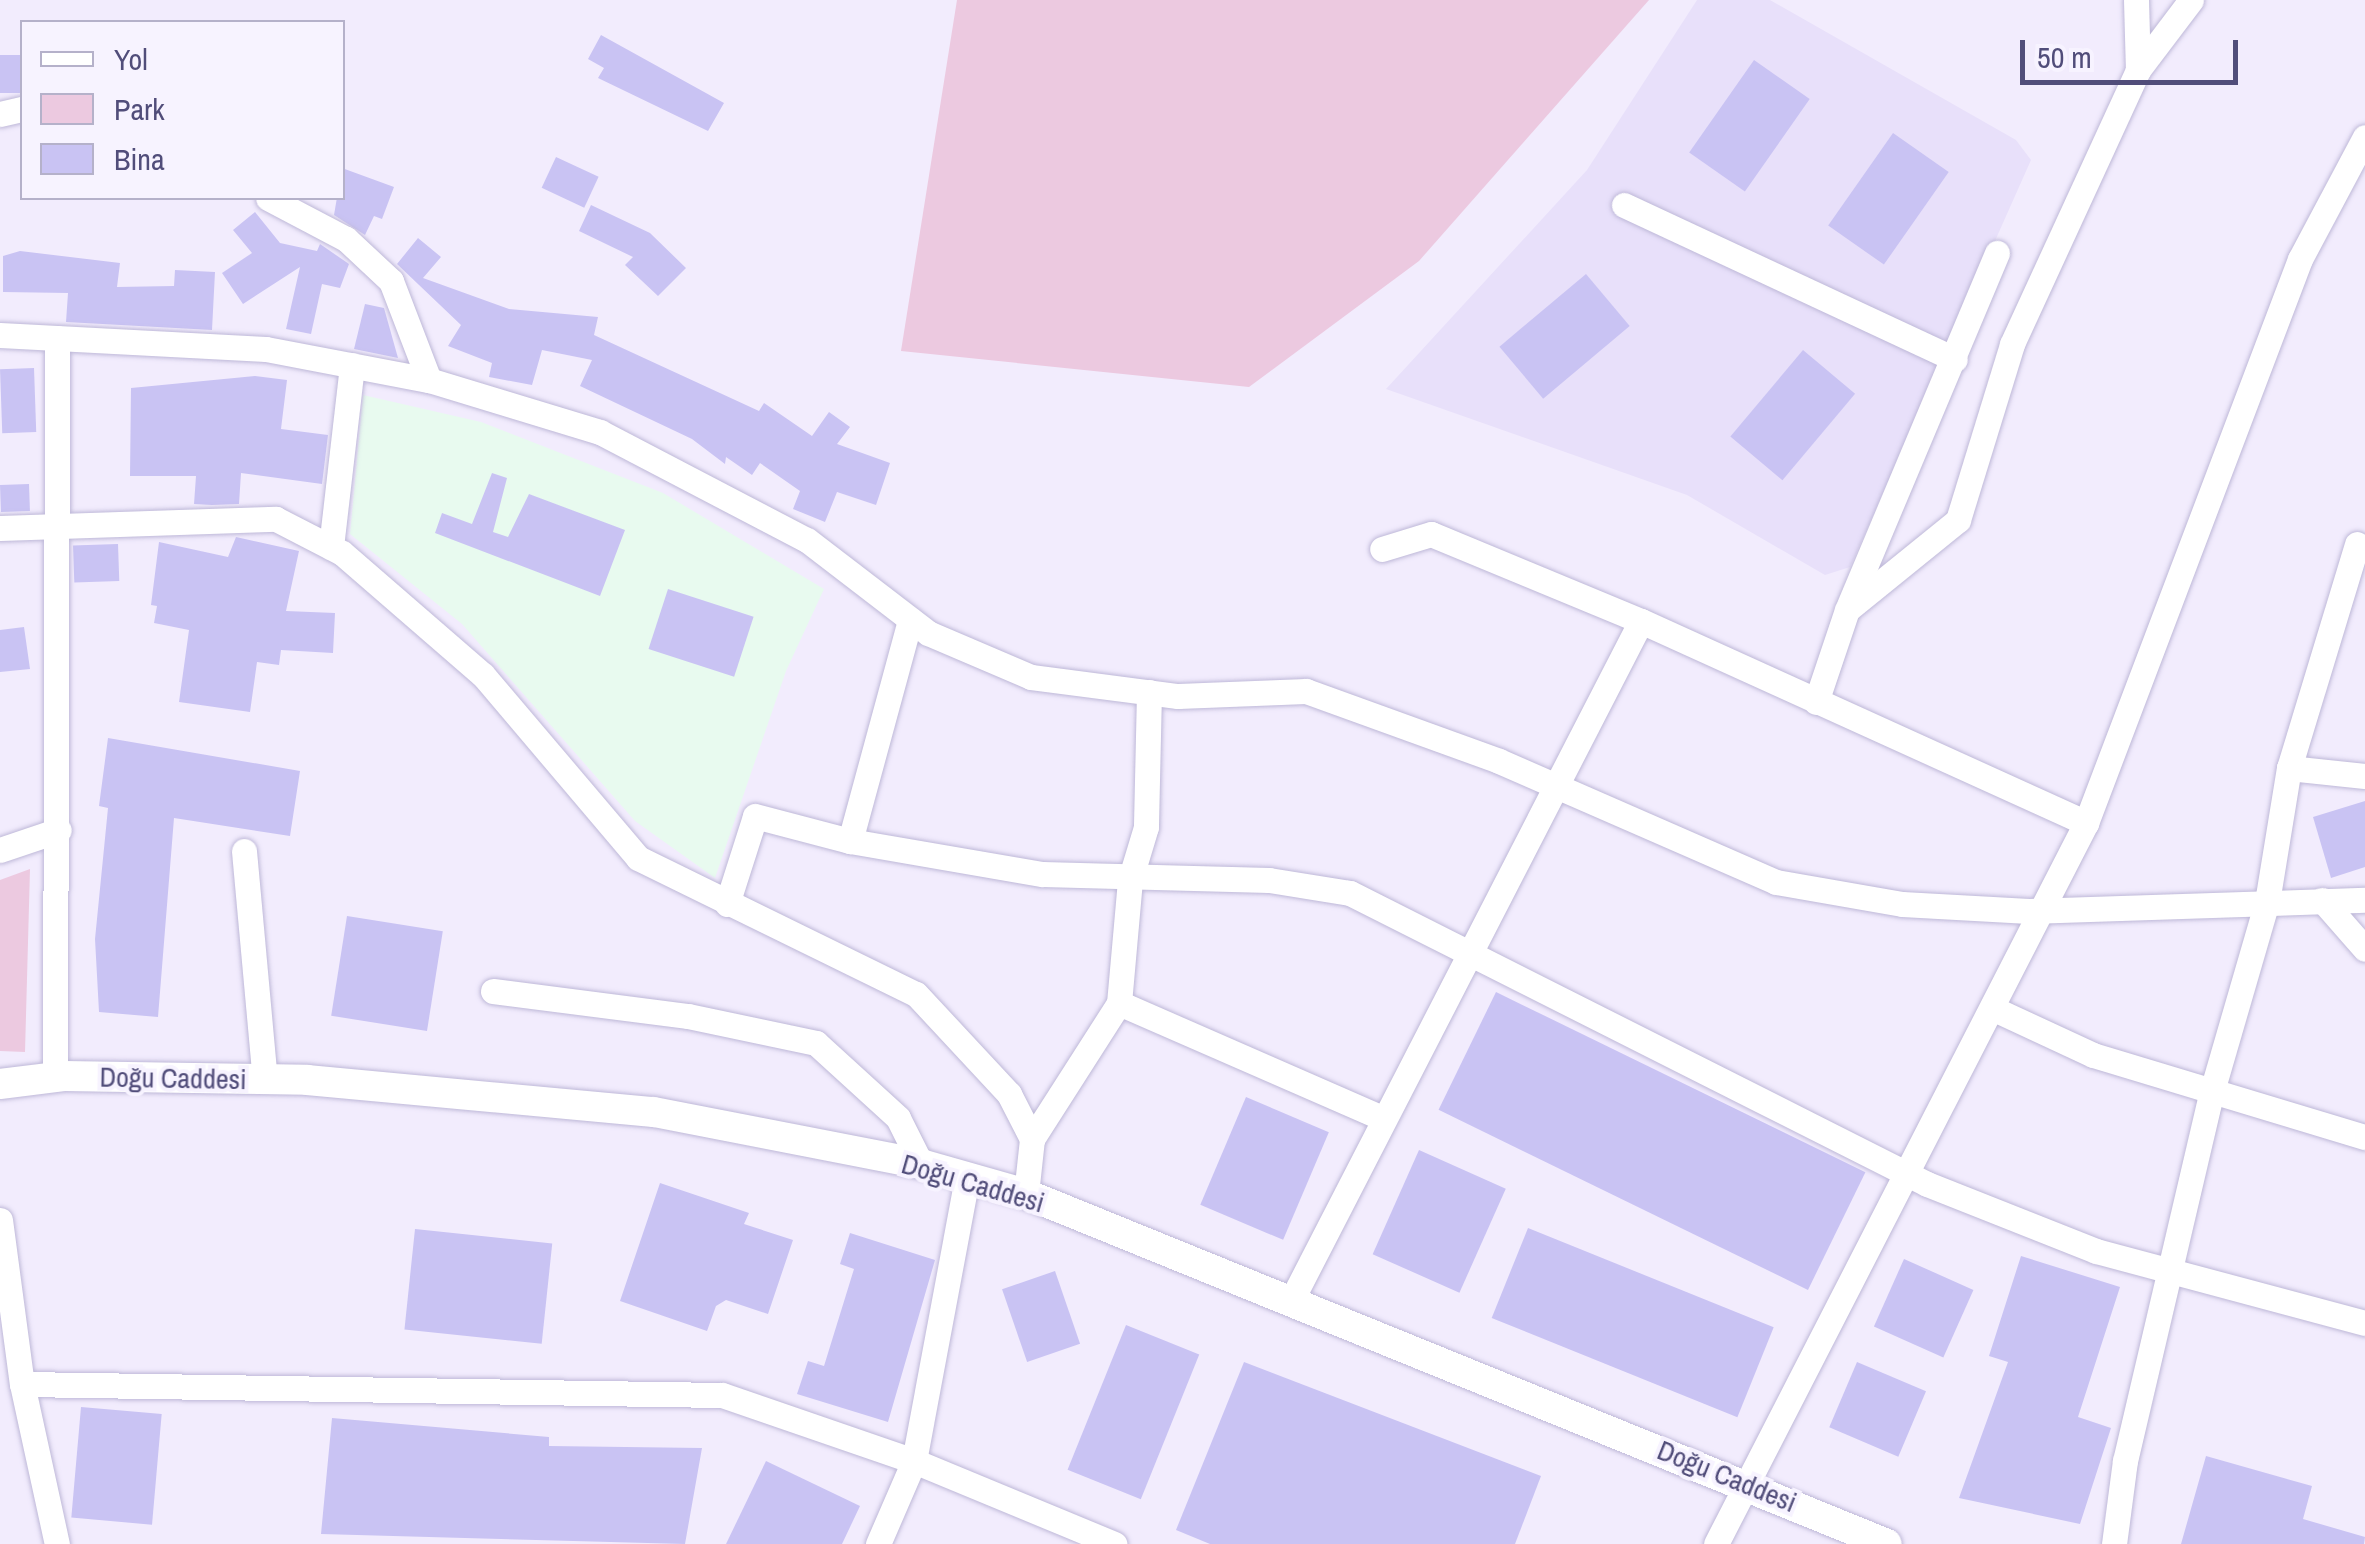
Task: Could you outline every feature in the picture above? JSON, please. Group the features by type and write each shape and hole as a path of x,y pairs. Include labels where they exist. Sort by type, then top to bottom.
{"street":[{"path":"2136,0 2138,70"},
{"path":"1847,610 1958,520 2012,344 2138,70 2190,0"},
{"path":"1716,1544 2086,822 2300,260 2365,137"},
{"path":"272,200 346,239 391,281 430,380"},
{"path":"1624,205 1955,359"},
{"path":"1816,702 1847,610 1996,253"},
{"path":"0,335 266,349 430,380 600,432 806,540 910,620 1031,677 1149,692 1306,691 1560,788 1776,882 1902,904 2044,910 2365,900"},
{"path":"54,1077 61,526 57,338"},
{"path":"331,547 352,365"},
{"path":"0,528 276,519 331,547 483,675 638,858 916,994 1009,1094 1032,1140"},
{"path":"1382,549 1431,534 1641,621 2086,822"},
{"path":"2114,1544 2126,1461 2176,1269 2212,1091 2268,902 2288,768 2356,544"},
{"path":"850,842 910,620"},
{"path":"1290,1303 1382,1118 1560,788 1641,621"},
{"path":"1026,1194 1032,1140 1119,1003 1130,880 1146,827 1149,692"},
{"path":"2288,768 2365,776"},
{"path":"727,904 755,816 958,865 1130,880 1270,880 1350,893 1908,1174 2096,1251 2176,1269 2365,1323"},
{"path":"0,850 58,830"},
{"path":"244,851 265,1080"},
{"path":"2322,900 2365,949"},
{"path":"493,991 688,1016 816,1043 898,1118 921,1164"},
{"path":"1119,1003 1382,1118"},
{"path":"1994,1008 2093,1055 2365,1137"},
{"name":"Doğu Caddesi","path":"0,1084 54,1077 265,1080 654,1112 921,1164 1026,1194 1290,1303 1748,1482 1886,1544"},
{"path":"878,1544 914,1461 967,1177"},
{"path":"0,1220 22,1384 57,1544"},
{"path":"22,1384 722,1396 914,1461 1114,1544"}],"shaded area":[{"path":"1697,0 1770,0 2016,140 2031,160 1850,567 1825,575 1687,495 1386,389 1587,170"},
{"path":"363,395 481,422 663,493 824,589 786,671 715,878 635,821 462,624 350,534"}],"green space":[{"path":"957,0 1649,0 1419,261 1249,387 901,351"},
{"path":"30,869 25,1052 0,1051 0,880"}],"building":[{"path":"601,35 724,103 708,131 598,78 604,68 588,59"},
{"path":"0,55 20,55 20,93 0,93"},
{"path":"1754,60 1810,99 1745,192 1689,153"},
{"path":"1893,133 1949,172 1884,265 1828,226"},
{"path":"556,157 599,177 584,208 542,188"},
{"path":"345,169 394,187 382,219 374,216 365,235 334,215 337,200 345,200"},
{"path":"591,205 650,233 686,268 658,296 625,265 633,257 579,231"},
{"path":"255,212 280,243 317,251 320,244 349,264 340,288 322,284 311,334 286,329 300,267 243,304 222,273 252,253 233,230"},
{"path":"418,238 441,257 423,278 509,309 598,317 594,335 759,411 764,403 812,436 829,412 850,427 837,444 890,463 876,505 837,492 825,522 793,509 800,491 760,463 752,475 726,457 725,464 692,439 580,386 592,360 542,350 532,385 489,377 492,363 448,346 461,325 397,264"},
{"path":"20,251 120,263 117,287 174,286 175,270 215,272 212,330 66,322 68,293 3,292 3,256"},
{"path":"1586,274 1630,326 1543,399 1499,347"},
{"path":"365,304 384,308 398,358 354,349"},
{"path":"1803,350 1855,394 1782,480 1730,437"},
{"path":"34,368 36,432 2,433 0,369"},
{"path":"255,376 287,380 281,429 328,435 322,484 241,473 239,504 212,505 194,504 196,476 130,476 131,388"},
{"path":"492,473 507,478 493,532 508,537 529,494 625,530 600,596 435,533 442,513 472,524"},
{"path":"29,484 30,511 1,512 0,485"},
{"path":"236,537 299,551 286,611 335,613 333,653 281,650 279,665 257,662 250,712 179,702 189,630 154,623 157,606 151,605 159,542 228,557"},
{"path":"118,544 119,581 74,583 73,546"},
{"path":"668,589 754,617 734,677 649,649"},
{"path":"24,627 30,669 0,672 0,630"},
{"path":"108,738 300,771 290,836 174,818 158,1017 99,1012 95,939 108,808 99,806"},
{"path":"2365,801 2365,867 2331,878 2313,817"},
{"path":"347,916 443,931 427,1031 331,1016"},
{"path":"1496,992 1865,1172 1808,1290 1439,1110"},
{"path":"1246,1097 1329,1132 1283,1240 1200,1205"},
{"path":"1419,1150 1506,1189 1459,1293 1373,1254"},
{"path":"660,1183 749,1213 744,1224 793,1240 768,1314 726,1300 716,1306 707,1331 620,1301"},
{"path":"1528,1228 1774,1327 1737,1417 1492,1318"},
{"path":"415,1229 552,1243 542,1344 404,1329"},
{"path":"850,1233 935,1260 888,1422 797,1394 808,1361 824,1366 854,1269 840,1264"},
{"path":"2021,1256 2120,1287 2078,1417 2111,1428 2080,1524 1959,1498 2008,1362 1989,1356"},
{"path":"1904,1259 1973,1290 1943,1358 1874,1327"},
{"path":"1055,1271 1080,1344 1027,1362 1002,1289"},
{"path":"1126,1325 1199,1355 1141,1499 1068,1470"},
{"path":"1244,1362 1541,1476 1515,1544 1210,1544 1176,1530"},
{"path":"1857,1362 1926,1391 1898,1457 1829,1427"},
{"path":"81,1407 162,1414 152,1525 71,1518"},
{"path":"332,1418 549,1437 549,1446 702,1448 685,1544 321,1534"},
{"path":"2206,1456 2312,1486 2303,1519 2365,1537 2364,1544 2181,1544"},
{"path":"766,1461 860,1506 842,1544 726,1544"}]}
